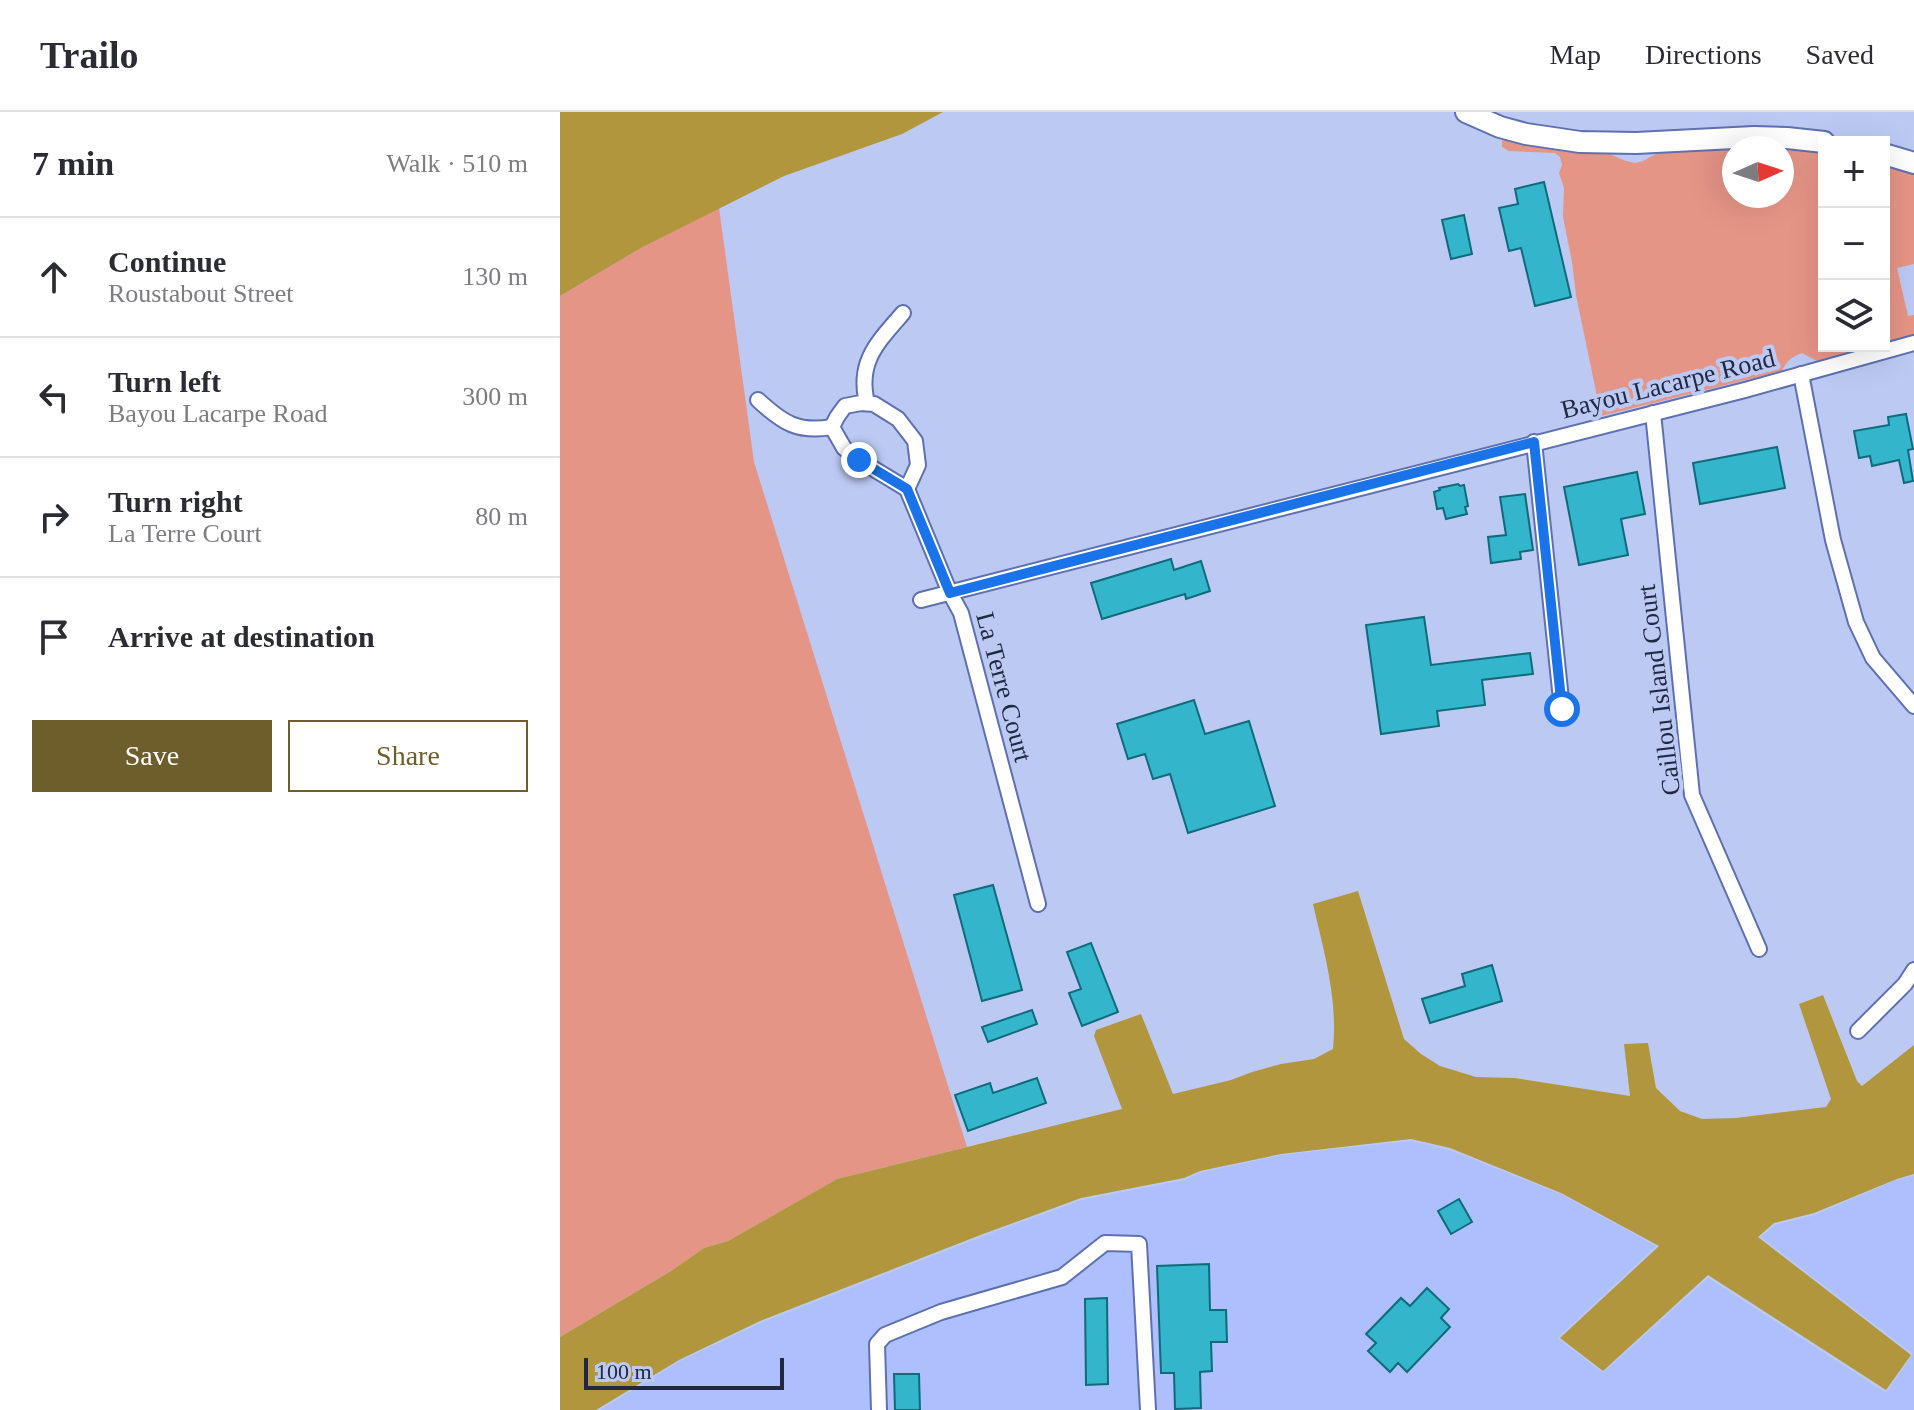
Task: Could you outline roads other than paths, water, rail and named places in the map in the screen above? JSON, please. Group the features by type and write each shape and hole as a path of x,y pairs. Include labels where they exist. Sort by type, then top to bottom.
{"main road":[{"path":"1466,112 1526,134 1580,142 1636,143 1754,137 1818,142"},
{"path":"1890,156 1914,163"}],"street":[{"path":"867,403 863,386 867,363 878,341 903,313"},
{"name":"Bayou Lacarpe Road","path":"921,600 1914,343"},
{"path":"1801,374 1833,540 1856,622 1873,658 1914,706"},
{"path":"758,400 790,425 813,430 832,427"},
{"path":"867,403 898,419 915,441 918,465 907,489 844,448 832,427 845,406 867,403"},
{"name":"Caillou Island Court","path":"1653,413 1692,795 1759,949"},
{"path":"1534,442 1562,709"},
{"name":"La Terre Court","path":"907,489 961,613 1038,904"},
{"path":"1858,1031 1905,984 1914,970"},
{"path":"879,1410 877,1344 885,1335 941,1312 1062,1277 1105,1243 1139,1244 1148,1410"}]}
